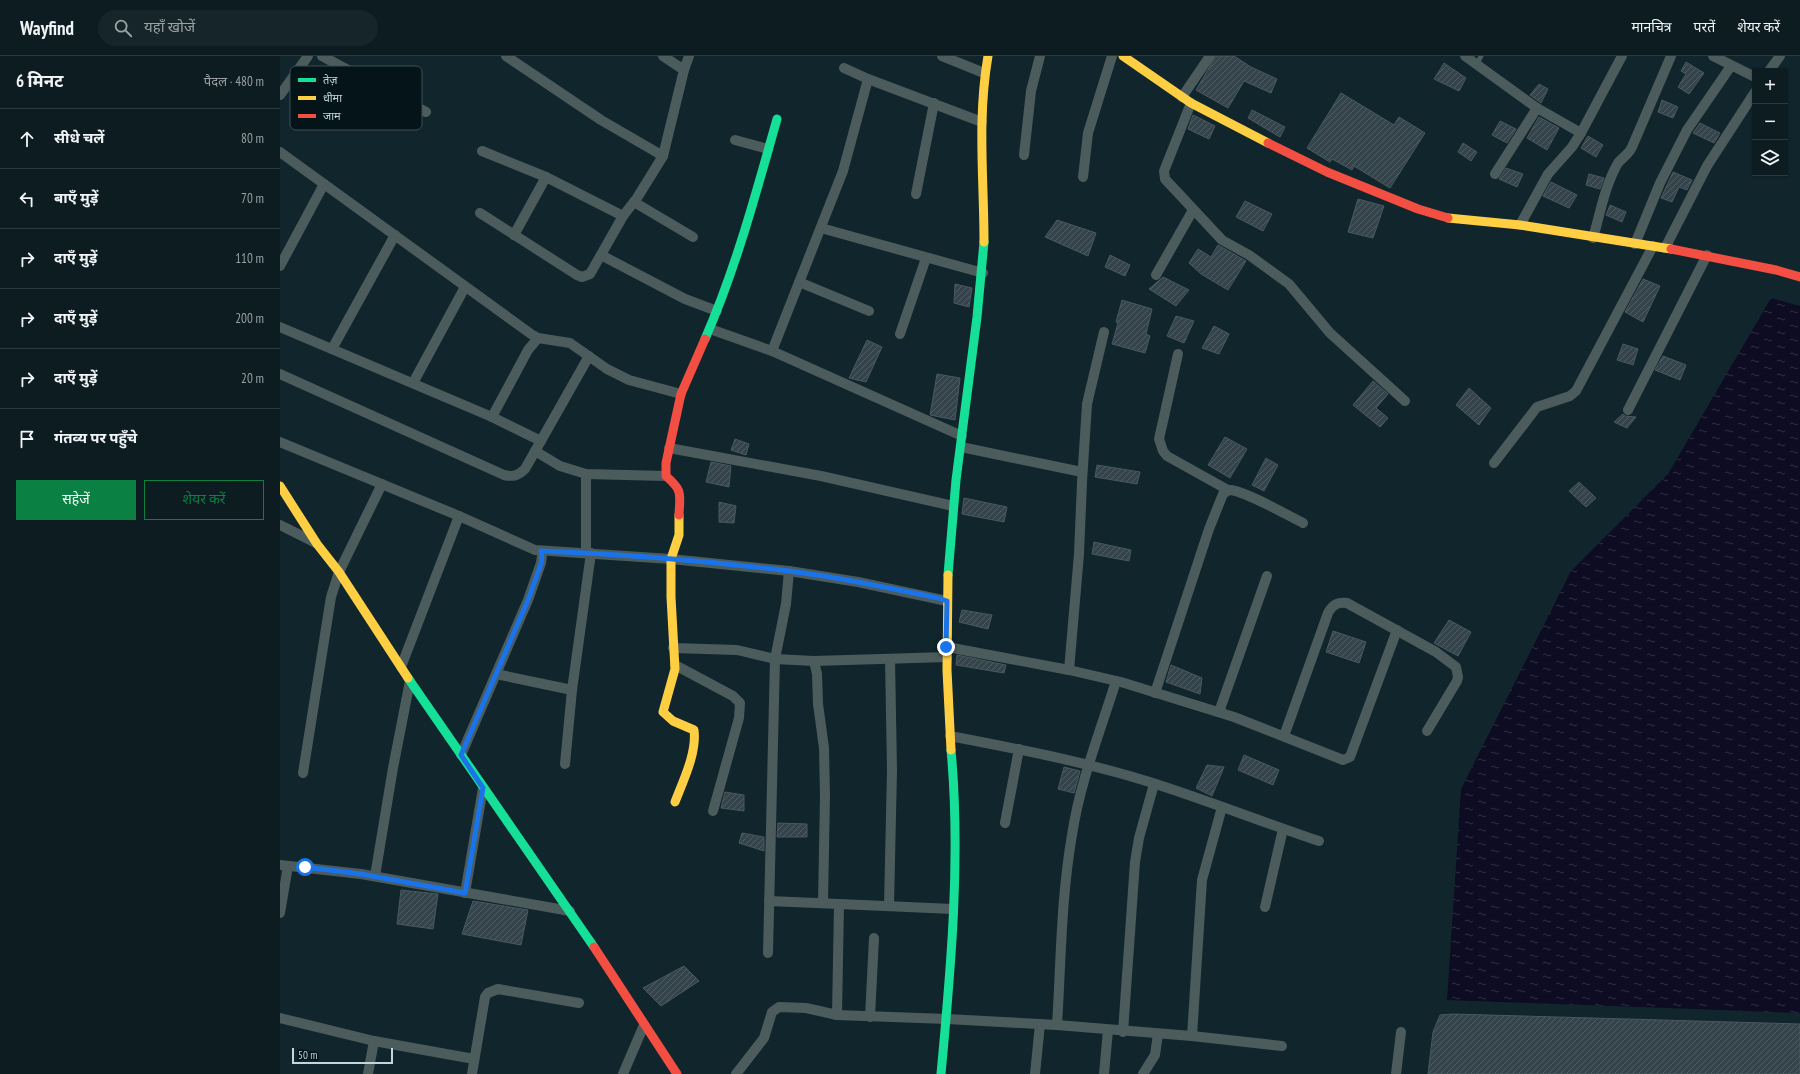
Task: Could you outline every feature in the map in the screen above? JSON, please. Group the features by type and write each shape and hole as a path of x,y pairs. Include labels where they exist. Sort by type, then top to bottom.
{"street":[{"path":"301,66 308,56"},
{"path":"322,56 341,66"},
{"path":"506,56 601,120 663,156"},
{"path":"663,56 684,70"},
{"path":"480,213 582,277 590,274 623,216 634,202 663,156 684,70 689,56"},
{"path":"942,56 984,73"},
{"path":"941,1074 947,1019 955,867 954,794 947,652 947,601 953,506 983,274 982,122 984,73 988,56"},
{"path":"1024,155 1031,91 1040,56"},
{"path":"1083,177 1088,133 1112,56"},
{"path":"1124,56 1191,103 1327,172 1418,209 1444,217 1474,222 1520,225 1593,238 1707,255 1776,270 1800,277"},
{"path":"1182,97 1210,56"},
{"path":"1466,56 1479,60 1537,108 1581,133"},
{"path":"1520,225 1548,174 1572,147 1581,133 1622,56"},
{"path":"1593,238 1612,177 1619,163 1629,154 1671,56"},
{"path":"1713,56 1752,76"},
{"path":"1771,68 1780,56"},
{"path":"1635,244 1660,184 1686,130 1731,66"},
{"path":"844,68 868,79 982,122"},
{"path":"772,351 843,171 868,79"},
{"path":"280,94 290,80"},
{"path":"1665,248 1707,166 1752,97"},
{"path":"916,194 934,103"},
{"path":"1191,103 1164,175 1169,185 1222,240 1249,256 1289,284 1330,333 1405,401"},
{"path":"1495,174 1537,108"},
{"path":"422,110 426,112"},
{"path":"666,476 666,463 680,394 717,311 752,206 777,119"},
{"path":"735,140 768,149"},
{"path":"482,151 546,177 623,216"},
{"path":"280,152 538,338 570,343 607,369 628,380 680,394"},
{"path":"514,234 546,177"},
{"path":"280,266 324,184"},
{"path":"634,202 693,237"},
{"path":"1156,276 1193,210"},
{"path":"821,228 983,274"},
{"path":"332,349 395,235"},
{"path":"1494,463 1537,407 1570,396 1576,391 1653,246"},
{"path":"1628,410 1707,255"},
{"path":"601,256 685,299 717,311"},
{"path":"900,334 926,258"},
{"path":"799,282 869,311"},
{"path":"413,383 465,286"},
{"path":"280,327 492,417 541,441"},
{"path":"710,329 772,351 962,436"},
{"path":"1069,670 1079,554 1082,472 1087,404 1104,332"},
{"path":"492,417 528,350 538,338"},
{"path":"1178,354 1161,430 1161,445 1163,451 1168,456 1228,490 1249,497 1303,522"},
{"path":"280,374 511,477 521,473 541,441 589,356"},
{"path":"280,442 459,516 528,548 541,551 671,559 789,571 858,582 947,601"},
{"path":"961,447 1082,472"},
{"path":"669,448 822,476 953,506"},
{"path":"535,451 560,466 586,474 666,476 678,487 680,493 679,535 671,559 673,648 675,665 663,712 665,716 694,730 696,734 675,802"},
{"path":"565,764 572,690 589,553 586,474"},
{"path":"303,773 327,618 339,572 382,484"},
{"path":"280,486 317,544 339,572 410,681 483,788 570,911 677,1074"},
{"path":"1155,693 1209,529 1223,494 1228,490"},
{"path":"401,667 459,516"},
{"path":"280,525 317,544"},
{"path":"461,755 541,564 541,551"},
{"path":"768,953 775,659 786,604 789,571"},
{"path":"1219,712 1267,576"},
{"path":"1284,736 1331,607 1336,604 1347,603 1436,652 1456,667 1458,671 1456,681 1427,731"},
{"path":"673,648 737,650 755,653 775,659 814,661 890,659 947,652 1069,670 1116,681 1219,712 1343,760 1350,757 1397,630"},
{"path":"889,906 892,770 890,659"},
{"path":"814,661 817,674 818,704 824,748 824,902"},
{"path":"675,665 734,696 740,703 739,718 713,811"},
{"path":"496,674 572,690"},
{"path":"375,876 393,768 410,681"},
{"path":"1057,1025 1068,859 1077,806 1116,681"},
{"path":"950,736 1019,749 1154,784 1319,841"},
{"path":"1005,823 1019,749"},
{"path":"1123,1032 1135,862 1139,838 1154,784"},
{"path":"465,893 483,788"},
{"path":"1192,1036 1202,880 1222,807"},
{"path":"1264,907 1283,829"},
{"path":"280,913 284,866 305,867 375,876 570,911"},
{"path":"769,901 824,902 953,909"},
{"path":"837,1015 839,904"},
{"path":"870,1017 874,938"},
{"path":"472,1074 485,997 492,990 498,989 579,1003"},
{"path":"736,1074 764,1038 772,1012 779,1007 806,1008 837,1015 1057,1025 1123,1032 1192,1036 1282,1046"},
{"path":"280,1018 374,1041 474,1059"},
{"path":"1035,1074 1040,1024"},
{"path":"623,1074 644,1025"},
{"path":"1104,1074 1108,1030"},
{"path":"1396,1074 1401,1032"},
{"path":"1143,1074 1155,1055 1158,1034"},
{"path":"368,1074 374,1041"}],"water":[{"path":"1771,298 1800,306 1800,1013 1447,1000 1461,789 1571,571 1668,474"}],"building":[{"path":"1216,56 1234,56 1251,67 1277,79 1271,93 1244,81 1228,108 1196,90"},
{"path":"1686,62 1704,73 1689,94 1678,87 1686,74 1681,71"},
{"path":"1444,63 1466,78 1459,91 1434,79"},
{"path":"1539,84 1548,89 1541,103 1530,95"},
{"path":"1341,93 1394,125 1399,117 1425,133 1390,188 1354,166 1352,170 1332,159 1330,162 1307,148"},
{"path":"1662,100 1678,107 1673,118 1658,112"},
{"path":"1252,110 1285,127 1280,137 1248,118"},
{"path":"1193,115 1215,126 1209,139 1188,129"},
{"path":"1539,117 1559,128 1547,150 1527,138"},
{"path":"1500,121 1516,129 1507,143 1492,135"},
{"path":"1700,123 1720,133 1714,143 1693,133"},
{"path":"1588,136 1603,145 1596,157 1581,148"},
{"path":"1463,143 1477,152 1471,161 1458,152"},
{"path":"1506,168 1523,174 1517,187 1499,179"},
{"path":"1673,172 1692,180 1687,190 1679,187 1672,202 1661,198"},
{"path":"1589,174 1604,178 1600,189 1586,185"},
{"path":"1551,182 1577,195 1569,208 1543,196"},
{"path":"1358,199 1384,206 1373,238 1348,232"},
{"path":"1245,201 1272,214 1263,231 1236,217"},
{"path":"1610,205 1626,212 1622,222 1606,215"},
{"path":"1057,220 1096,233 1088,256 1045,237"},
{"path":"1218,245 1246,261 1228,290 1201,274 1189,263 1198,249 1211,257"},
{"path":"1110,255 1130,265 1125,276 1105,267"},
{"path":"1163,277 1189,290 1176,306 1149,289"},
{"path":"1643,279 1660,286 1643,322 1625,312"},
{"path":"955,284 972,288 969,307 954,303"},
{"path":"1122,300 1152,309 1146,334 1150,336 1145,353 1112,344"},
{"path":"1176,316 1194,321 1184,343 1167,336"},
{"path":"1214,326 1229,334 1219,354 1202,348"},
{"path":"867,340 882,347 866,382 849,378"},
{"path":"1623,344 1638,349 1633,365 1617,360"},
{"path":"1663,356 1686,365 1680,380 1655,370"},
{"path":"937,374 960,378 955,420 930,415"},
{"path":"1373,381 1388,394 1376,408 1388,418 1380,427 1353,405"},
{"path":"1469,388 1491,408 1479,425 1456,405"},
{"path":"1623,414 1625,416 1636,417 1627,428 1614,422"},
{"path":"1225,437 1247,449 1230,478 1208,465"},
{"path":"735,439 749,444 746,455 731,450"},
{"path":"1266,458 1278,465 1264,491 1252,485"},
{"path":"711,462 731,466 729,487 706,482"},
{"path":"1097,465 1140,472 1137,484 1095,477"},
{"path":"1579,482 1596,498 1586,507 1569,491"},
{"path":"964,498 1007,507 1004,522 962,514"},
{"path":"719,502 736,506 734,523 719,522"},
{"path":"1094,542 1131,550 1129,561 1092,554"},
{"path":"962,610 992,615 988,629 959,622"},
{"path":"1449,620 1471,632 1458,656 1434,643"},
{"path":"1333,631 1366,642 1359,663 1326,652"},
{"path":"957,655 1006,665 1004,673 956,665"},
{"path":"1171,665 1202,678 1200,694 1166,682"},
{"path":"1244,755 1279,770 1273,785 1238,770"},
{"path":"1207,765 1224,767 1212,796 1196,788"},
{"path":"1064,767 1080,771 1074,793 1058,789"},
{"path":"725,792 744,795 744,811 721,808"},
{"path":"778,823 807,824 807,837 777,837"},
{"path":"742,833 764,837 764,851 739,843"},
{"path":"401,890 438,894 433,929 397,924"},
{"path":"473,901 528,910 521,945 462,934"},
{"path":"684,966 699,981 661,1006 643,988"},
{"path":"1453,1014 1800,1024 1800,1074 1428,1074 1433,1032 1440,1015"}],"traffic: fast":[{"path":"705,339 736,258 777,119"},
{"path":"948,575 956,480 977,317 984,242"},
{"path":"408,678 594,947"},
{"path":"941,1074 954,912 955,831 951,750"}],"traffic: slow":[{"path":"984,242 982,126 988,56"},
{"path":"1123,56 1191,103 1268,143"},
{"path":"1448,218 1520,225 1671,249"},
{"path":"280,486 317,544 339,572 408,678"},
{"path":"675,802 689,767 694,739 694,730 673,721 663,712 675,669 671,597 671,559 679,535 679,515"},
{"path":"948,575 947,670 951,750"}],"traffic: jam":[{"path":"1268,143 1327,172 1418,209 1448,218"},
{"path":"1671,249 1776,270 1800,277"},
{"path":"679,515 680,497 678,489 666,476 666,463 681,394 705,339"},
{"path":"594,947 677,1074"}],"route":[{"path":"305,867 361,874 465,893 483,788 461,755 528,600 541,564 541,551 671,559 789,571 858,582 938,598 947,601 946,647"}]}
